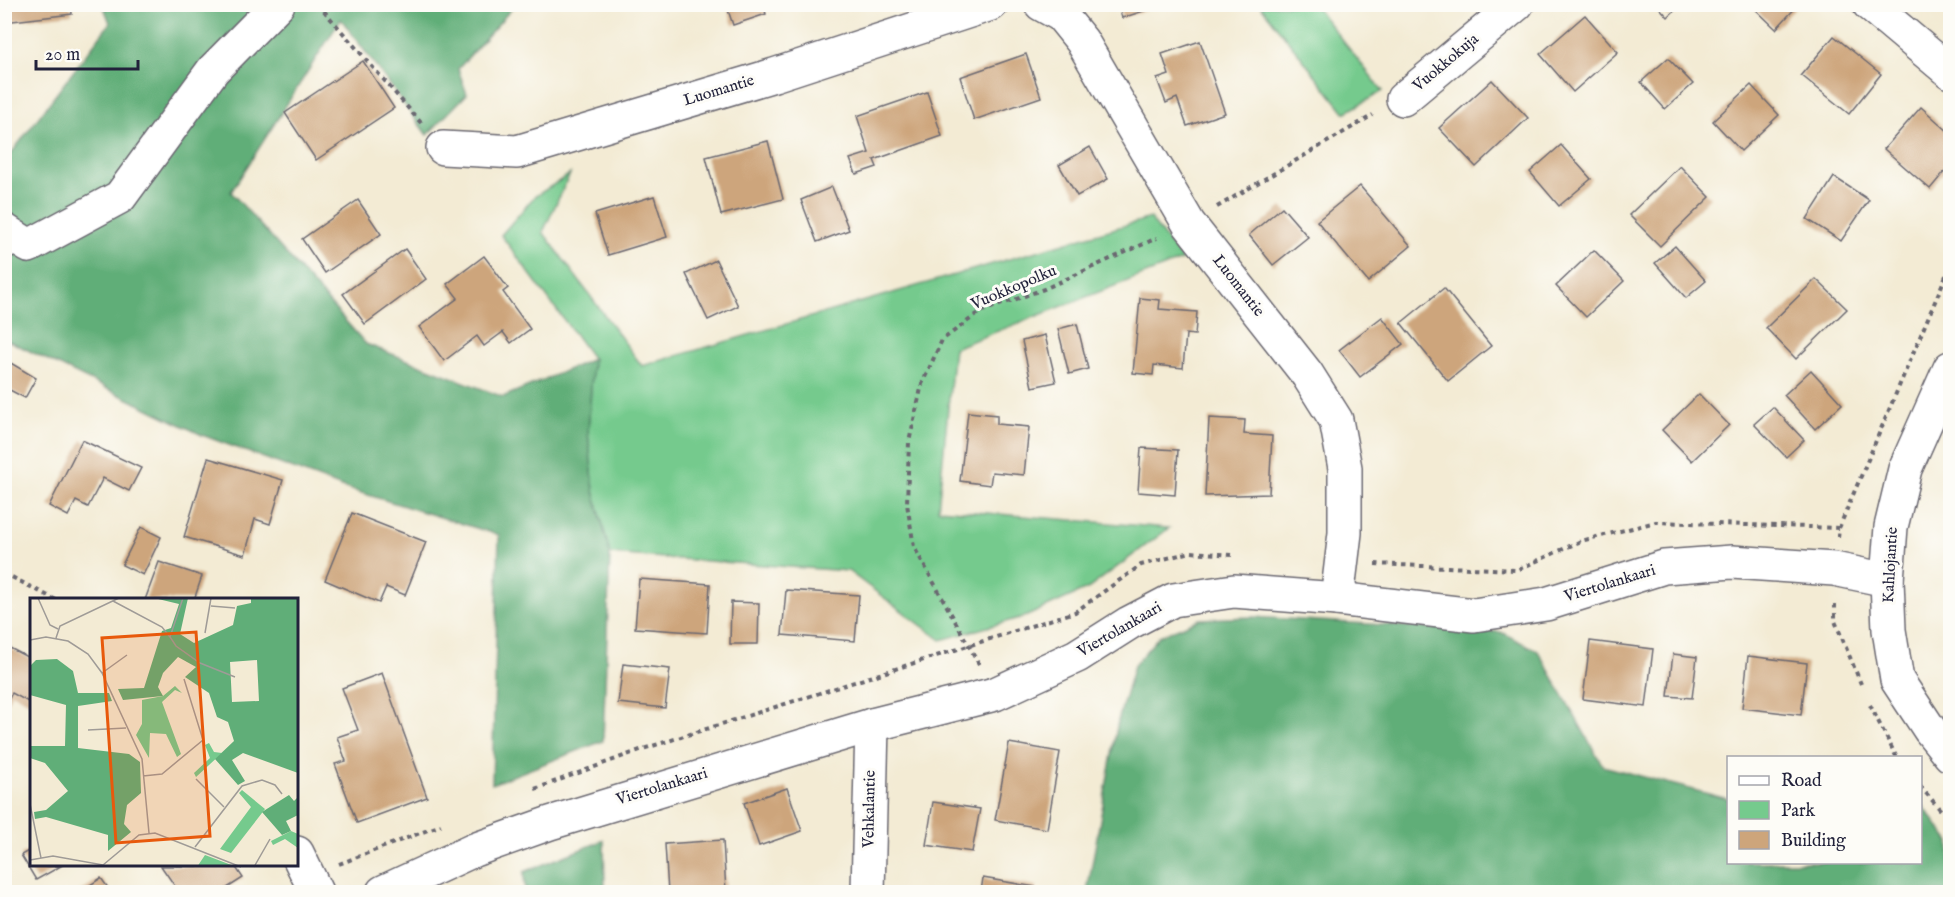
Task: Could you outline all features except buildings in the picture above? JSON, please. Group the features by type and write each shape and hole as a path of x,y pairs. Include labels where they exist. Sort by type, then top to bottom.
{"street":[{"path":"13,246 120,197 213,70 278,4"},
{"name":"Luomantie","path":"443,148 517,152 774,75 991,4"},
{"name":"Luomantie","path":"1041,4 1061,15 1082,40 1189,224 1307,374 1336,420 1345,468 1345,533 1337,599"},
{"name":"Vuokkokuja","path":"1402,99 1517,4"},
{"path":"1869,4 1950,72"},
{"name":"Kahlojantie","path":"1950,368 1905,469 1891,527 1887,580 1889,630 1897,680 1930,730 1950,755"},
{"name":"Viertolankaari","path":"383,892 474,850 550,823 872,725 996,694 1077,656 1129,623 1173,600 1233,591 1337,599 1474,615 1546,604 1664,567 1732,562 1834,569 1887,580"},
{"name":"Vehkalantie","path":"868,892 872,725"},
{"path":"298,855 316,892"}],"path":[{"path":"318,4 443,148"},
{"name":"Vuokkopolku","path":"996,694 914,546 907,504 909,442 922,384 942,340 980,312 1044,289 1189,224 1402,99"},
{"path":"4,573 52,598"},
{"path":"1922,788 1950,821"}],"green space":[{"path":"103,5 515,5 458,69 467,94 427,135 341,19 231,192 366,344 503,397 593,359 588,433 594,491 610,554 603,741 492,784 499,535 342,487 202,435 5,339 4,154 10,155 110,23"},
{"path":"1260,5 1314,5 1383,91 1345,113"},
{"path":"570,174 543,232 642,366 1150,218 1182,260 954,348 938,509 1169,528 1089,588 1027,616 941,640 848,571 610,554 594,491 588,433 593,359 501,235 534,197"},
{"path":"1253,617 1501,632 1538,651 1603,766 1727,799 1727,864 1922,864 1922,804 1950,842 1950,892 1087,892 1118,721 1134,665 1159,636 1200,619"},
{"path":"604,840 605,892 525,892 524,872"}]}
